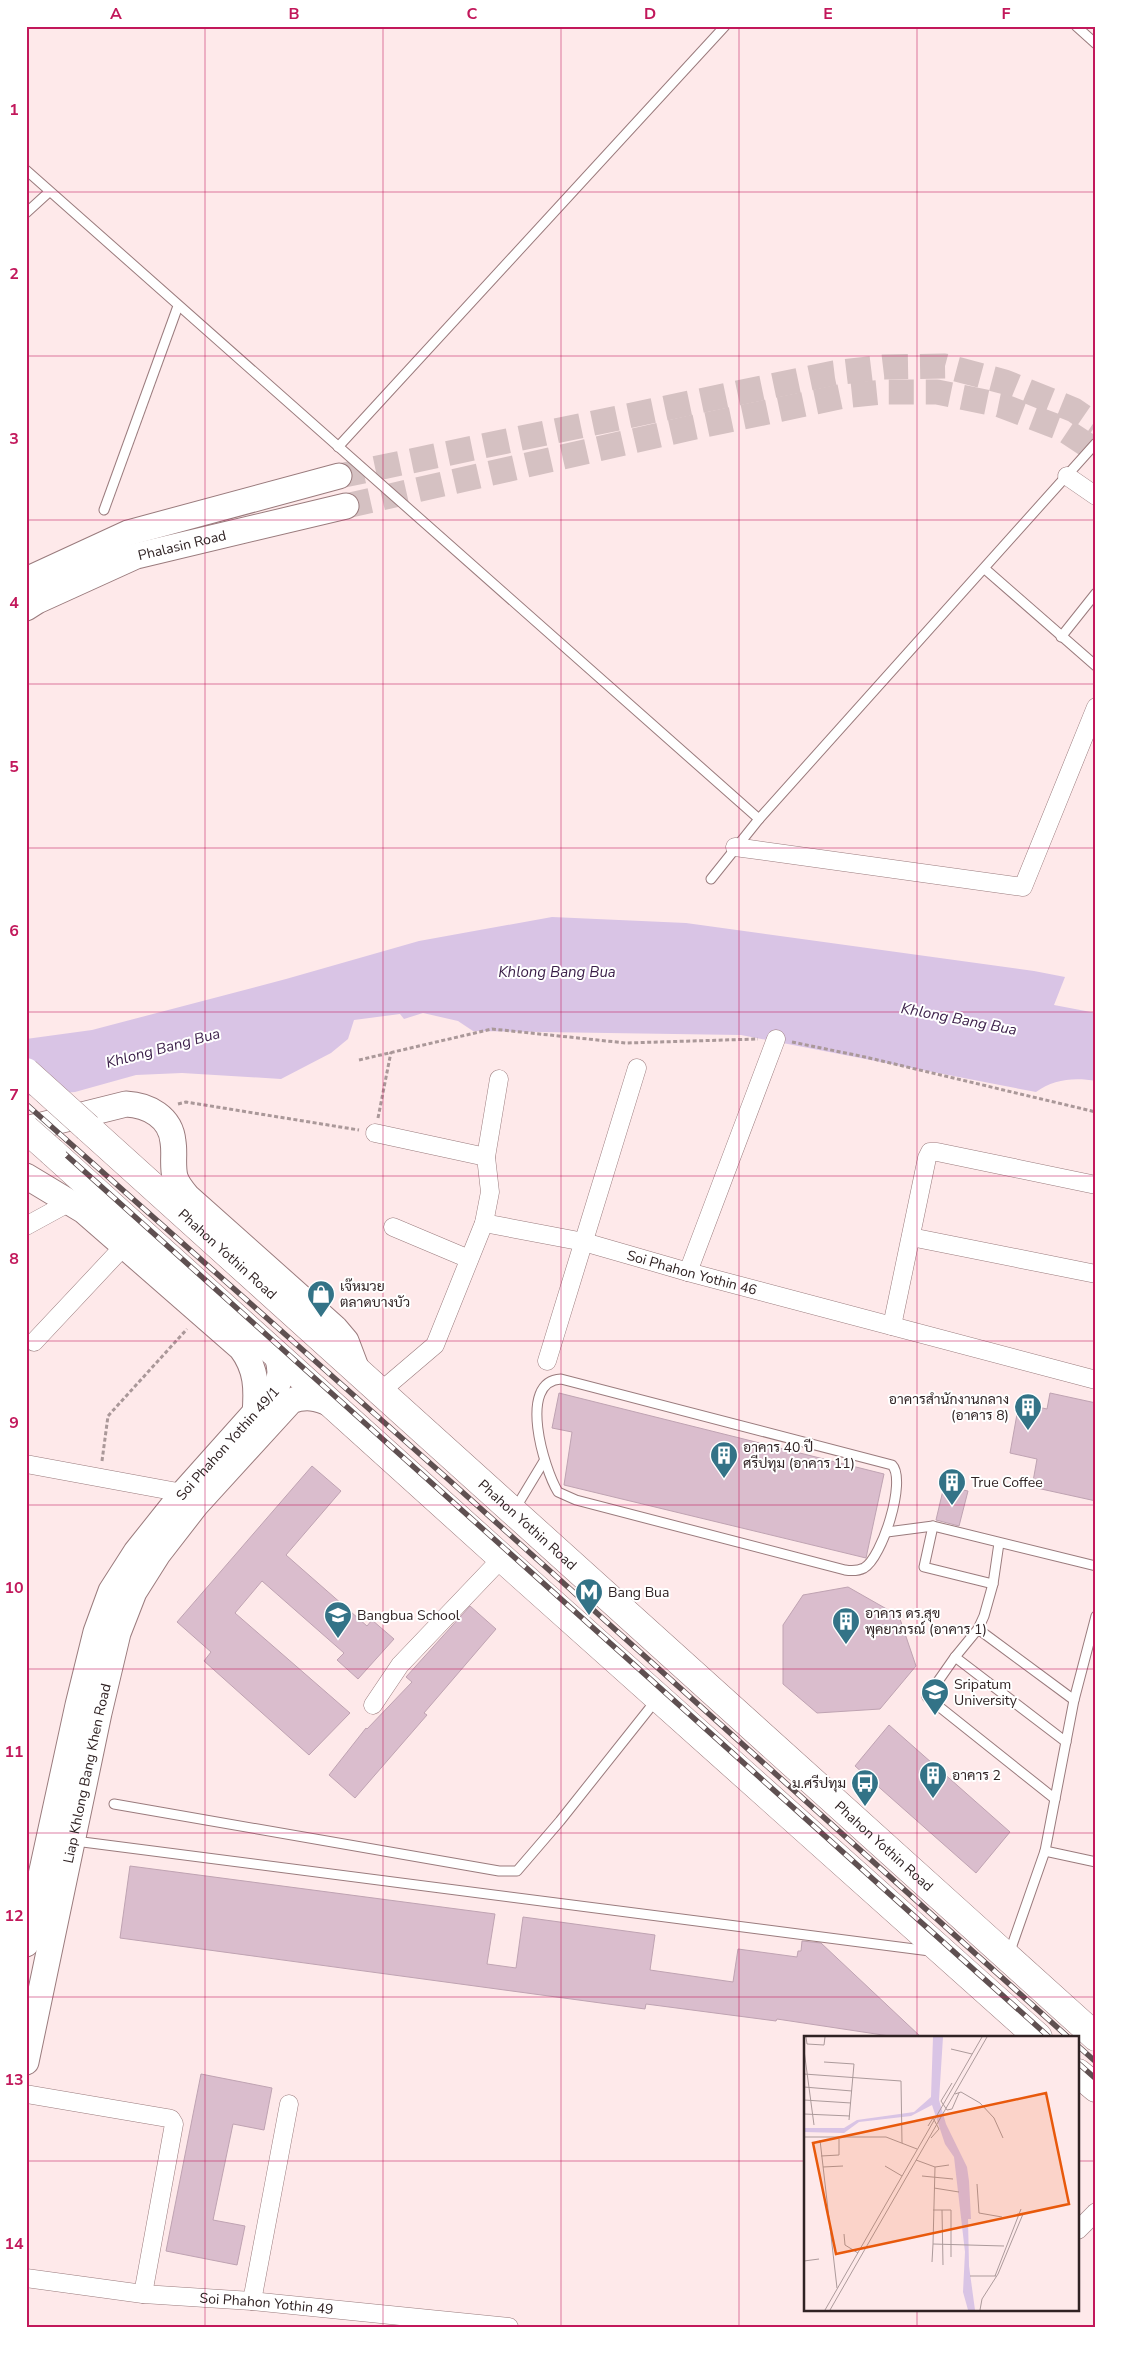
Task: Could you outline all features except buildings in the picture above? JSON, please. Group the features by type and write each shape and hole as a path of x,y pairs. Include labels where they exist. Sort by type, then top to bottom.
{"main road":[{"name":"Phalasin Road","path":"26,580 128,533 338,476"},
{"name":"Phalasin Road","path":"26,608 37,601 136,556 346,506"},
{"name":"Phahon Yothin Road","path":"26,1072 1096,2037"},
{"path":"26,1129 126,1104 138,1104 150,1108 165,1122 171,1132 174,1142 173,1167 180,1188 335,1328 346,1341 357,1370"},
{"path":"26,1129 1037,2036"},
{"path":"26,1176 84,1211 241,1348 250,1360 255,1376 255,1414"},
{"name":"Soi Phahon Yothin 49/1","path":"190,1499 276,1389 280,1378 281,1366 277,1356"},
{"name":"Soi Phahon Yothin 49/1","path":"190,1499 291,1401 312,1397 331,1404"},
{"name":"Liap Khlong Bang Khen Road","path":"26,1944 56,1801 96,1632 111,1591 136,1552 171,1523 190,1499"},
{"name":"Liap Khlong Bang Khen Road","path":"26,2062 118,1633 134,1592 158,1554 171,1523"},
{"path":"982,1986 1008,1956"},
{"path":"1080,2075 1096,2088"}],"street":[{"path":"1068,476 1096,496"},
{"path":"735,847 1023,887 1096,707"},
{"path":"688,1272 776,1039"},
{"path":"547,1360 637,1068"},
{"path":"381,1391 435,1345 484,1223 490,1192 486,1157 499,1079"},
{"path":"375,1133 486,1157"},
{"path":"892,1326 927,1158 930,1152 1096,1185"},
{"path":"26,1226 70,1202"},
{"name":"Soi Phahon Yothin 46","path":"484,1223 584,1242 688,1272 1096,1380"},
{"path":"393,1227 469,1259"},
{"path":"911,1237 1096,1274"},
{"path":"34,1342 124,1246"},
{"name":"Soi Phahon Yothin 49/1","path":"26,1464 100,1478 190,1499"},
{"path":"373,1705 400,1665 502,1558"},
{"path":"26,2094 171,2120 174,2124 143,2294"},
{"path":"252,2301 289,2104"},
{"path":"1080,2228 1096,2212"},
{"name":"Soi Phahon Yothin 49","path":"26,2278 143,2294 252,2301 509,2327"}],"lane":[{"path":"338,447 725,26"},
{"path":"1076,26 1096,44"},
{"path":"26,170 760,819"},
{"path":"26,214 50,192"},
{"path":"104,510 178,306"},
{"path":"711,879 735,847 1096,443"},
{"path":"985,569 1096,666"},
{"path":"1061,637 1096,593"},
{"path":"561,1379 887,1463 894,1468 896,1475 894,1498 887,1532 871,1562 858,1570 844,1570 576,1500 558,1492 544,1461 536,1426 539,1400 544,1386 552,1380 561,1379"},
{"path":"514,1512 544,1461"},
{"path":"887,1532 933,1526 1096,1566"},
{"path":"933,1526 924,1567 993,1584"},
{"path":"999,1543 993,1584 986,1611 978,1629 955,1657 927,1697 1055,1798"},
{"path":"1008,1956 1044,1851 1074,1700 1096,1616"},
{"path":"978,1629 1074,1700"},
{"path":"955,1657 1066,1742"},
{"path":"114,1804 499,1871 516,1871 560,1821 658,1697"},
{"path":"72,1841 945,1953"},
{"path":"1044,1851 1096,1862"}],"path":[{"path":"359,1060 492,1029 626,1043 776,1039 865,1057 1096,1112"},
{"path":"150,1108 186,1102 375,1133 391,1052"},
{"path":"100,1478 108,1416 201,1313"}],"water":[{"name":"Khlong Bang Bua","path":"552,917 686,923 1034,971 1065,977 1054,1005 1096,1013 1096,1081 1064,1080 1050,1084 1036,1092 741,1035 473,1031 458,1021 423,1013 404,1019 400,1014 354,1020 348,1039 331,1053 281,1079 182,1073 136,1075 75,1092 26,1096 26,1039 92,1030 286,979 419,941"}],"tunnel":[{"path":"339,476 834,373 884,367 945,366 1005,382 1074,410 1096,425"},
{"path":"346,506 686,429 844,396 883,392 937,392 1000,405 1063,429 1096,451"}],"railway":[{"path":"26,1104 449,1480 1067,2036"},
{"path":"26,1119 1048,2036"},
{"path":"1080,2048 1096,2062"},
{"path":"1080,2065 1096,2079"}],"place":[{"name":"เจ๊หมวย ตลาดบางบัว","path":"321,1318"},
{"name":"อาคารสำนักงานกลาง (อาคาร 8)","path":"1028,1431"},
{"name":"อาคาร 40 ปี ศรีปทุม (อาคาร 11)","path":"724,1479"},
{"name":"True Coffee","path":"952,1506"},
{"name":"Bang Bua","path":"589,1616"},
{"name":"Bangbua School","path":"338,1639"},
{"name":"อาคาร ดร.สุข พุคยาภรณ์ (อาคาร 1)","path":"846,1645"},
{"name":"Sripatum University","path":"935,1716"},
{"name":"อาคาร 2","path":"933,1799"},
{"name":"ม.ศรีปทุม","path":"865,1807"}]}
